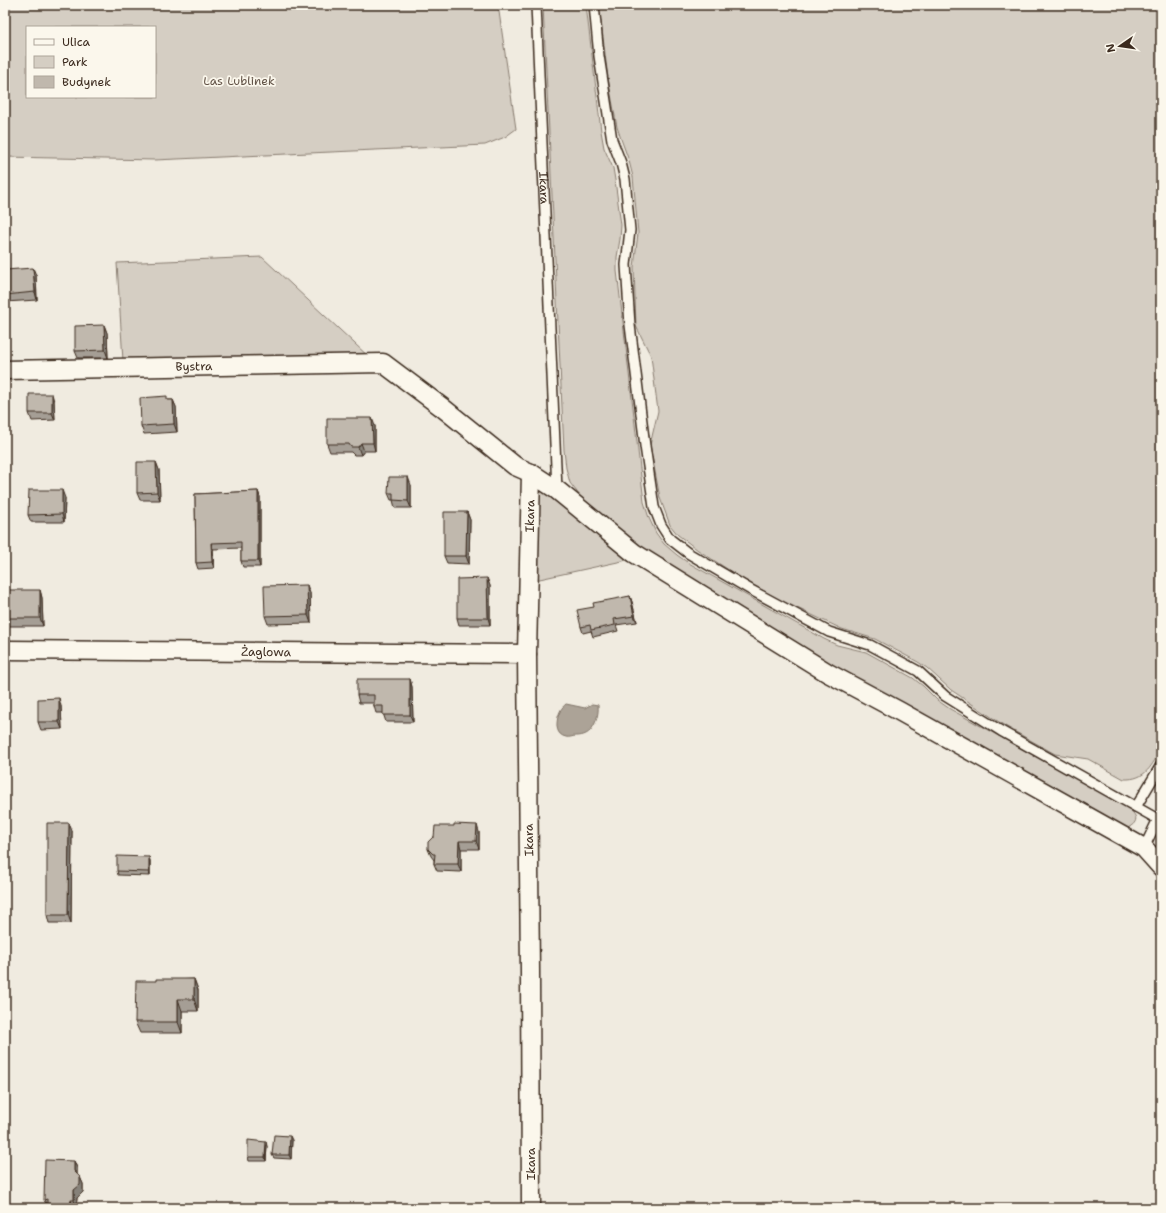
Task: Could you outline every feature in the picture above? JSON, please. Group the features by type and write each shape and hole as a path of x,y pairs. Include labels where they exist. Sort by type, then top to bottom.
{"street":[{"name":"Bystra","path":"5,370 383,363 444,408 516,466 531,472"},
{"path":"531,472 557,490 634,553 828,673 1144,848 1161,867"},
{"name":"Ikara","path":"531,472 527,654 531,1208"},
{"name":"Żaglowa","path":"5,650 527,654"}],"lane":[{"name":"Ikara","path":"536,5 557,490"},
{"path":"594,5 599,56 612,140 625,179 630,230 626,265 630,324 644,446 654,507 661,525 670,539 688,553 713,568 829,632 870,645 918,672 945,696 995,728 1160,820 1144,848"},
{"path":"1136,807 1161,765"}],"green space":[{"name":"Las Lublinek","path":"5,5 498,5 516,129 505,137 485,145 155,160 5,157"},
{"path":"543,5 586,5 601,131 604,148 613,168 621,225 617,257 617,271 644,502 656,533 664,544 687,562 824,639 837,645 866,652 913,678 937,700 950,709 1125,806 1136,818 1131,826 1126,829 830,668 642,550 580,496 570,483 566,468 564,450"},
{"path":"599,5 1161,5 1161,749 1151,766 1143,774 1132,779 1124,779 1088,759 1055,754 1005,726 951,690 927,668 918,662 875,639 842,629 782,601 741,578 698,550 678,535 670,525 660,498 650,445 658,411 651,356 636,326 634,267 638,233 633,177 617,127 608,78"},
{"path":"262,257 370,358 123,361 117,263"},
{"path":"544,488 627,560 535,580 537,490"}],"shaded area":[{"path":"566,704 585,708 592,704 598,705 597,719 590,731 582,735 568,737 560,734 557,726 557,720 561,710"}],"building":[{"path":"33,268 35,292 5,295 5,270"},
{"path":"104,325 105,350 75,351 75,326"},
{"path":"29,394 52,394 52,413 29,413"},
{"path":"167,396 167,400 173,400 174,424 141,426 140,398"},
{"path":"327,418 372,418 373,443 361,443 358,447 351,447 349,444 327,444"},
{"path":"137,462 156,462 157,492 137,493"},
{"path":"389,477 408,477 408,501 393,500 393,493 388,493"},
{"path":"29,490 62,490 62,514 28,515"},
{"path":"258,491 258,561 241,561 241,542 211,543 212,562 196,563 195,494"},
{"path":"444,512 467,512 466,556 444,556"},
{"path":"487,578 488,618 457,618 457,579"},
{"path":"307,585 308,615 265,616 264,586"},
{"path":"6,590 40,590 40,618 6,618"},
{"path":"630,596 634,616 614,619 615,625 591,630 590,625 581,627 577,610 594,607 593,603"},
{"path":"357,679 410,679 410,715 383,715 383,706 374,706 374,695 357,695"},
{"path":"59,698 59,722 38,722 38,699"},
{"path":"47,823 69,823 68,915 47,915"},
{"path":"454,824 477,825 476,841 459,841 458,864 434,864 435,854 428,849 428,842 434,837 435,826 454,826"},
{"path":"117,856 149,857 149,872 117,871"},
{"path":"156,979 194,979 194,999 178,999 178,1022 135,1022 136,981 156,981"},
{"path":"274,1135 290,1136 289,1155 272,1155"},
{"path":"248,1140 266,1142 265,1157 248,1157"},
{"path":"45,1160 74,1161 74,1171 80,1177 80,1185 74,1190 74,1200 71,1200 70,1208 47,1208 47,1199 44,1200"}]}
